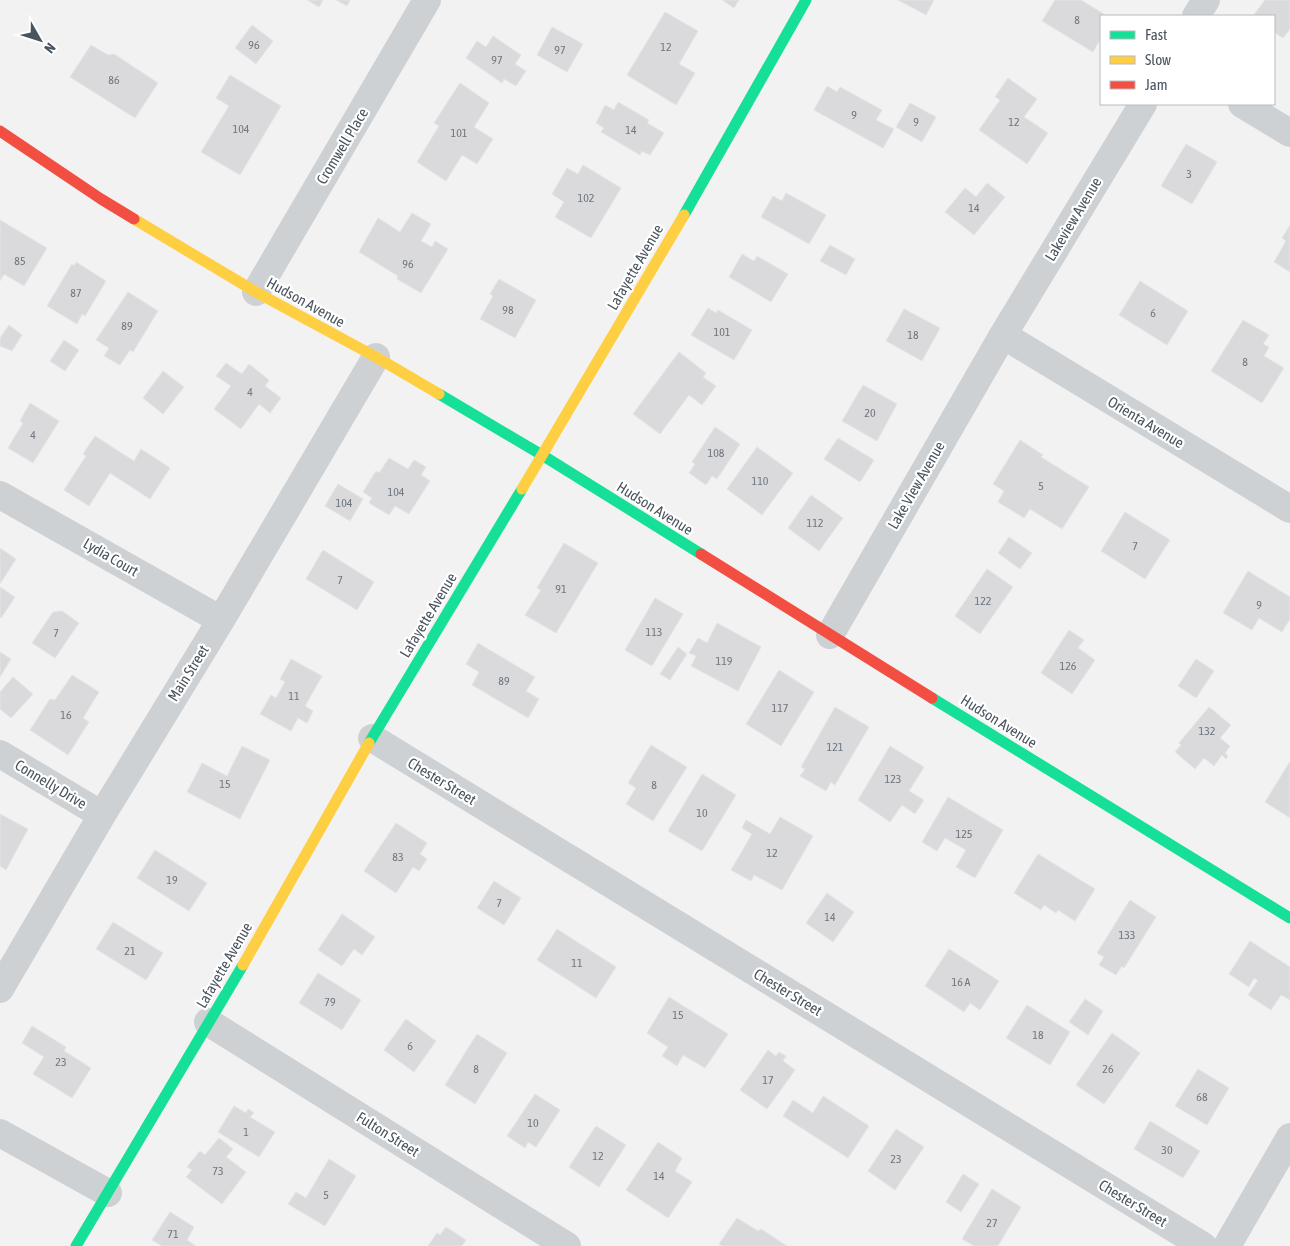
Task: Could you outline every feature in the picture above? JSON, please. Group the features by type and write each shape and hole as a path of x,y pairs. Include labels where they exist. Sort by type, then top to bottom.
{"street":[{"name":"Cromwell Place","path":"256,292 427,0"},
{"name":"Lafayette Avenue","path":"76,1246 372,738 706,177 806,0"},
{"path":"1197,15 1206,0"},
{"name":"Lakeview Avenue","path":"1003,335 1143,105"},
{"path":"1244,105 1290,133"},
{"name":"Hudson Avenue","path":"0,131 101,199 256,292 376,357 542,455 1290,918"},
{"name":"Orienta Avenue","path":"1003,335 1290,509"},
{"name":"Lake View Avenue","path":"830,635 1003,335"},
{"name":"Main Street","path":"0,989 102,814 221,620 376,357"},
{"name":"Lydia Court","path":"0,495 221,620"},
{"name":"Chester Street","path":"372,738 1203,1246"},
{"name":"Connelly Drive","path":"0,754 102,814"},
{"name":"Fulton Street","path":"208,1022 567,1246"},
{"path":"0,1133 108,1193"},
{"path":"1227,1246 1290,1137"}],"building":[{"path":"307,0 323,0 319,7"},
{"path":"336,0 350,0 347,6"},
{"path":"722,0 739,0 734,8"},
{"path":"898,0 934,0 926,15"},
{"path":"1055,0 1081,0 1105,15 1100,15 1100,40 1093,52 1042,21"},
{"path":"1265,0 1290,0 1290,29 1283,38 1275,33 1275,15 1254,15"},
{"path":"665,12 698,31 679,64 695,73 676,105 627,75"},
{"path":"252,25 273,41 256,64 235,48"},
{"path":"552,27 583,44 567,72 537,55"},
{"path":"493,36 521,55 515,64 526,71 516,86 504,79 502,83 466,58 477,41 486,47"},
{"path":"91,45 108,55 114,54 158,83 135,118 70,77"},
{"path":"230,75 281,106 240,175 201,152 229,106 216,98"},
{"path":"1008,78 1037,99 1024,117 1048,133 1027,164 979,130 1000,100 995,97"},
{"path":"460,83 489,103 474,127 493,139 477,164 462,155 446,181 417,162 439,126 434,123"},
{"path":"827,86 837,92 840,87 882,110 876,120 894,129 883,148 814,110"},
{"path":"618,102 649,120 647,123 664,133 650,155 642,151 640,155 601,132 604,128 596,123 605,105 614,110"},
{"path":"910,103 936,117 922,142 896,127"},
{"path":"1186,144 1217,162 1192,204 1161,186"},
{"path":"583,165 621,188 591,238 555,217 564,202 552,194 567,168 578,174"},
{"path":"987,183 1005,197 974,235 945,212 965,188 976,197"},
{"path":"786,193 826,215 809,244 761,217 773,196 782,201"},
{"path":"412,213 431,224 421,241 432,247 435,241 448,249 421,293 397,279 398,276 359,252 378,218 400,232"},
{"path":"0,220 47,248 24,286 4,274 0,281"},
{"path":"1290,225 1290,272 1274,262 1286,241 1282,238"},
{"path":"830,245 855,259 846,275 820,261"},
{"path":"742,254 754,261 757,256 788,274 771,302 729,277"},
{"path":"76,262 106,281 85,316 82,314 77,324 47,306 72,264 74,266"},
{"path":"499,279 536,300 515,338 480,319 493,296 490,294"},
{"path":"1140,281 1188,311 1167,345 1119,315"},
{"path":"128,292 158,311 133,352 130,350 120,365 104,356 109,348 96,340"},
{"path":"708,308 716,313 718,310 752,330 734,360 691,335"},
{"path":"904,309 940,328 922,361 886,341"},
{"path":"1243,320 1269,335 1263,344 1269,347 1264,356 1284,368 1262,403 1211,371"},
{"path":"9,325 22,335 12,351 0,346 0,338"},
{"path":"64,340 79,350 65,371 50,361"},
{"path":"679,352 706,373 703,377 716,386 702,405 689,395 660,434 633,414"},
{"path":"226,363 242,374 249,364 269,380 265,386 281,398 270,413 259,404 241,429 214,409 231,386 216,376"},
{"path":"163,371 184,387 163,414 143,398"},
{"path":"863,385 897,404 877,441 842,421"},
{"path":"30,403 59,421 33,463 8,448 23,423 20,421"},
{"path":"715,427 740,444 717,479 712,476 706,485 689,473 695,464 692,462"},
{"path":"95,436 134,461 141,449 170,468 150,499 110,473 89,506 64,490 86,456 83,454"},
{"path":"838,438 874,460 860,482 824,459"},
{"path":"1020,440 1043,455 1041,457 1089,487 1062,529 1030,509 1024,518 998,502 1004,491 993,484"},
{"path":"757,447 793,473 762,515 727,489"},
{"path":"389,458 408,469 414,460 426,467 421,475 430,481 409,514 395,506 389,515 369,503 372,498 363,492 376,471 379,473"},
{"path":"338,484 363,499 350,521 325,506"},
{"path":"811,495 843,518 819,551 788,528"},
{"path":"1125,512 1170,540 1145,579 1101,551"},
{"path":"1009,537 1032,553 1020,569 998,553"},
{"path":"564,543 598,563 556,633 525,615 541,590 537,588"},
{"path":"0,548 16,559 0,584"},
{"path":"323,550 374,582 357,610 306,579"},
{"path":"987,569 1013,587 980,634 955,616"},
{"path":"1248,571 1290,597 1290,619 1282,632 1259,618 1252,630 1223,613"},
{"path":"0,587 15,597 1,618 0,617"},
{"path":"655,598 683,614 652,666 625,650"},
{"path":"62,611 79,623 55,658 32,643 53,612"},
{"path":"717,623 761,647 738,691 691,666 696,656 689,653 698,638 707,643"},
{"path":"1069,630 1084,640 1078,648 1095,660 1072,694 1041,673"},
{"path":"478,643 535,677 526,691 539,699 528,718 472,685 479,672 466,664"},
{"path":"678,647 687,654 670,680 660,674"},
{"path":"0,652 11,659 0,677"},
{"path":"291,659 322,676 305,706 313,711 307,723 298,718 291,731 260,714 271,695 276,698 285,682 280,679"},
{"path":"1196,659 1214,671 1196,698 1178,686"},
{"path":"779,670 814,692 781,746 746,724"},
{"path":"72,675 99,692 83,718 89,722 68,755 30,730 50,699 55,700"},
{"path":"13,677 33,694 11,718 0,709 0,692"},
{"path":"835,707 869,727 835,785 831,782 826,791 800,776 805,769 801,767"},
{"path":"1209,707 1231,725 1220,738 1230,746 1225,753 1228,756 1226,759 1222,755 1214,766 1204,758 1195,769 1175,752 1181,745 1179,743"},
{"path":"651,745 687,767 653,821 626,804 636,788 628,783"},
{"path":"242,746 270,760 240,819 187,792 202,763 227,776"},
{"path":"890,746 924,767 909,791 924,800 915,814 902,805 890,822 858,800"},
{"path":"1290,763 1290,818 1265,802"},
{"path":"702,774 736,795 702,851 668,831"},
{"path":"948,797 1003,830 975,878 956,867 966,850 945,838 937,851 922,842"},
{"path":"0,814 28,829 6,870 0,866"},
{"path":"780,817 813,836 782,890 754,875 751,881 731,870 752,834 742,828 746,820 770,834"},
{"path":"396,823 427,843 420,854 427,859 419,871 413,867 396,893 364,871"},
{"path":"155,850 207,883 189,911 137,878"},
{"path":"1038,854 1095,889 1075,921 1058,910 1056,913 1044,905 1041,910 1014,893"},
{"path":"494,881 521,898 504,925 477,908"},
{"path":"827,893 854,912 833,942 806,923"},
{"path":"1130,900 1156,917 1124,968 1122,966 1116,975 1099,965 1104,957 1097,953"},
{"path":"342,914 375,937 362,955 354,949 342,966 318,950"},
{"path":"113,922 163,953 146,980 96,949"},
{"path":"557,929 616,967 596,998 537,960"},
{"path":"1250,941 1290,967 1290,1000 1281,995 1271,1010 1248,995 1258,980 1254,978 1249,987 1229,974"},
{"path":"949,949 999,981 980,1010 970,1003 964,1012 925,986"},
{"path":"318,973 361,1000 342,1030 299,1003"},
{"path":"669,997 728,1034 705,1068 683,1055 677,1066 662,1056 668,1047 647,1033"},
{"path":"1085,999 1103,1011 1088,1035 1069,1022"},
{"path":"1027,1005 1070,1032 1050,1065 1006,1038"},
{"path":"406,1019 436,1041 414,1072 384,1050"},
{"path":"32,1026 66,1047 64,1051 91,1068 72,1098 33,1074 44,1057 22,1043"},
{"path":"1112,1033 1140,1053 1104,1104 1076,1085"},
{"path":"477,1034 507,1053 475,1104 445,1085"},
{"path":"768,1050 776,1056 779,1052 786,1056 783,1061 795,1070 767,1109 740,1090"},
{"path":"1198,1069 1229,1088 1207,1125 1175,1106"},
{"path":"535,1094 560,1110 536,1147 528,1142 525,1148 507,1136"},
{"path":"823,1096 869,1126 848,1158 783,1116 793,1100 813,1113"},
{"path":"234,1106 246,1113 248,1109 254,1113 250,1117 275,1132 259,1157 218,1132"},
{"path":"1150,1121 1200,1151 1183,1178 1134,1149"},
{"path":"596,1126 626,1145 599,1187 569,1167"},
{"path":"896,1129 924,1147 895,1190 868,1171"},
{"path":"219,1138 233,1149 226,1157 246,1172 222,1204 186,1177 192,1170 187,1167 200,1151 205,1155"},
{"path":"658,1142 682,1158 675,1171 692,1182 668,1218 626,1190"},
{"path":"329,1159 356,1176 325,1226 288,1204 296,1192 306,1198"},
{"path":"963,1174 979,1184 961,1212 946,1202"},
{"path":"992,1189 1021,1207 998,1246 974,1246 962,1239"},
{"path":"170,1212 194,1227 187,1240 196,1246 162,1246 152,1240"},
{"path":"737,1218 758,1231 761,1229 787,1246 722,1246 719,1244"},
{"path":"446,1227 466,1240 462,1246 428,1246 437,1233 440,1235"}],"traffic: fast":[{"path":"684,215 806,0"},
{"path":"439,394 542,455 701,554"},
{"path":"369,743 522,489"},
{"path":"932,698 1290,918"},
{"path":"76,1246 243,965"}],"traffic: slow":[{"path":"522,489 684,215"},
{"path":"134,219 256,292 376,357 439,394"},
{"path":"243,965 369,743"}],"traffic: jam":[{"path":"0,131 134,219"},
{"path":"701,554 932,698"}]}
